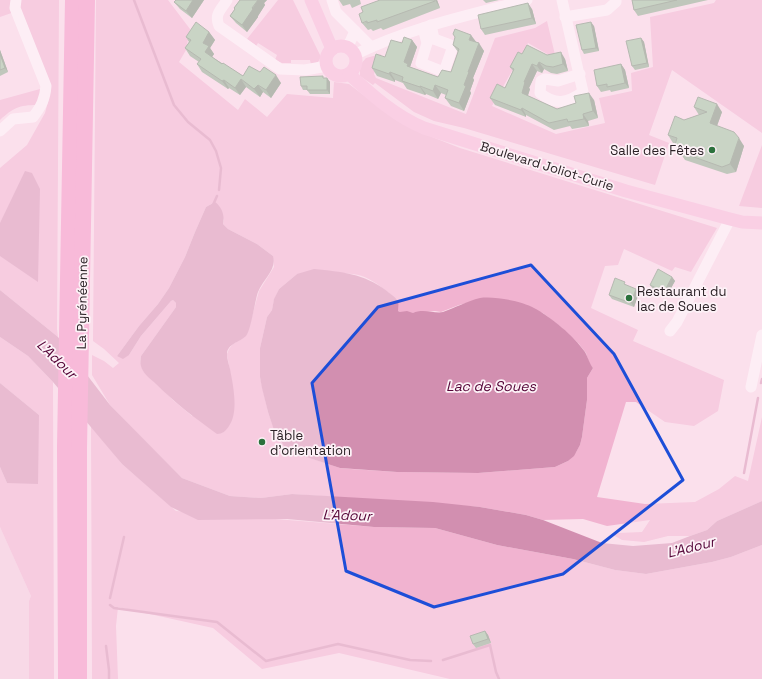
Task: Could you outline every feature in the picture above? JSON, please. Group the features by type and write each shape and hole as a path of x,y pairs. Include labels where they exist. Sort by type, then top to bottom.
{"highway":[{"name":"La Pyrénéenne","path":"73,0 67,320 79,679"},
{"name":"La Pyrénéenne","path":"66,679 72,448 81,330 87,0"}],"main road":[{"path":"311,0 332,49"},
{"path":"337,47 350,51 356,63 349,74 336,76 329,70 327,66 327,57 332,49 337,47"},
{"name":"Boulevard Joliot-Curie","path":"349,74 373,96 410,122 424,128 626,191 742,222 762,223"}],"street":[{"path":"0,131 13,119 33,117 41,107 45,97 46,86 15,8 16,0"},
{"path":"227,0 216,19 218,26 280,69 305,70 327,66"},
{"path":"332,0 336,12 371,47"},
{"path":"355,32 350,42 350,51 371,47 427,27 527,0"},
{"path":"562,0 580,74"},
{"path":"565,17 607,10 616,2 616,0"},
{"path":"670,331 677,322 730,219"},
{"path":"751,387 762,335"}],"highlighted area":[{"path":"531,265 614,354 683,480 563,574 434,607 346,571 312,383 378,307"}],"shaded area":[{"path":"0,0 59,0 58,337 0,290 0,168 27,145 45,113 48,102 20,10 0,17"},
{"path":"96,0 168,0 190,29 186,50 179,62 238,110 245,99 267,117 287,94 333,98 334,82 349,84 396,120 422,133 460,148 717,228 691,272 675,267 672,271 624,249 618,265 605,266 591,308 638,330 633,341 724,380 718,411 694,426 665,422 636,402 626,402 597,497 645,504 695,502 719,489 735,476 748,481 762,417 762,501 717,521 707,530 690,536 668,536 644,542 622,540 613,535 618,533 642,532 650,520 607,526 583,519 543,520 526,515 480,507 292,494 261,498 230,496 182,478 110,405 92,375 92,355 104,361 113,368 119,363 93,341","holes":["215,202 224,220 223,224 228,229 257,244 273,256 274,267 259,291 247,334 232,345 227,354 234,406 192,416 143,371 140,360 141,356 176,307 176,303 173,300 141,336 129,355 117,356 169,288 185,257 206,207","339,273 365,277 381,286 390,294 396,301 398,311 400,312 441,312 459,305 485,298 543,313 579,344 586,353 589,363 593,368 587,378 587,400 582,437 576,452 568,461 555,467 478,473 397,472 340,468 297,454 287,449 277,437 268,412 260,377 260,348 267,317 272,310 274,300 279,289 297,274"]},
{"path":"278,0 293,0 321,57 318,62 311,65 310,60 291,60 291,63 282,63 275,60 277,55 258,43 256,46 247,39"},
{"path":"716,0 762,0 762,133 672,70 649,135 669,143 655,185 464,128 434,121 414,112 375,83 373,85 360,76 360,65 366,58 381,54 374,74 376,78 466,114 495,38 535,28 547,21 556,59 528,43 492,106 556,134 605,123 599,98 632,91 631,73 653,67 650,17 714,3"},
{"path":"40,89 40,97 37,105 17,108 0,120 0,100"},
{"path":"762,145 762,208 739,206"},
{"path":"0,337 28,356 53,382 54,679 29,679 29,601 31,596 0,527 0,467 7,483 39,415 0,383"},
{"path":"91,425 122,464 176,511 374,527 435,528 497,545 573,559 615,570 646,574 712,562 731,557 762,545 762,679 450,679 339,653 262,669 213,628 118,607 116,626 118,679 92,679"},
{"path":"0,527 31,596 29,601 29,679 0,679"}],"water":[{"path":"25,171 32,173 40,189 38,282 0,256 0,223"},
{"path":"215,202 222,212 224,218 223,224 228,229 257,244 273,256 274,261 271,270 258,292 248,333 246,336 231,345 227,354 234,390 235,406 229,426 222,433 217,434 170,398 146,375 141,367 141,356 176,307 176,303 173,300 141,336 129,355 123,359 117,356 169,288 185,257 206,207"},
{"name":"Lac de Soues","path":"314,269 352,274 369,280 387,291 397,300 398,311 400,312 443,312 475,299 493,298 529,305 548,316 569,333 585,352 593,368 587,378 587,400 582,437 580,445 574,456 568,461 555,467 478,473 397,472 340,468 297,454 284,446 274,430 262,388 260,377 260,348 267,317 272,310 274,299 279,289 297,274"},
{"name":"L'Adour","path":"0,290 58,337 110,405 182,478 230,496 261,498 292,494 433,502 480,507 526,515 543,520 602,543 633,546 672,543 707,530 717,521 762,501 762,545 731,557 712,562 646,574 615,570 573,559 497,545 435,528 374,527 287,519 198,520 171,507 122,464 53,382 28,356 0,337"},
{"path":"0,383 39,415 38,484 7,483 0,467"}],"building":[{"path":"176,0 193,0 186,11 174,2"},
{"path":"240,0 258,0 242,25 230,16"},
{"path":"380,0 435,1 377,22 377,20 362,23 359,14 363,12 361,7"},
{"path":"632,0 677,0 634,10"},
{"path":"528,3 532,18 481,29 478,15"},
{"path":"196,22 209,32 203,43 209,46 205,52 222,64 223,63 243,76 249,66 260,72 264,67 276,75 266,90 258,85 254,89 241,79 235,88 197,64 201,59 185,48 191,40 186,37"},
{"path":"591,22 596,48 582,50 576,25"},
{"path":"455,29 471,35 469,40 479,43 464,85 466,86 459,103 445,98 448,90 435,85 433,91 402,81 403,77 390,72 389,74 372,68 376,54 385,57 391,40 402,43 404,37 412,40 404,62 408,64 407,66 438,77 442,70 451,72 459,49 453,45 455,37 453,34"},
{"path":"641,38 647,63 632,66 626,41"},
{"path":"527,45 547,55 561,52 563,64 553,67 546,66 539,62 537,66 532,64 524,82 522,93 557,109 576,103 574,96 589,93 593,111 583,114 584,119 568,122 567,119 549,123 522,108 521,110 490,98 497,84 505,88 514,69 510,67 518,52 522,54"},
{"path":"0,54 5,68 0,70"},
{"path":"621,64 625,83 607,87 607,84 597,86 594,70"},
{"path":"323,76 323,78 327,78 327,90 307,90 307,86 301,86 300,77"},
{"name":"Salle des Fêtes","path":"698,97 717,104 710,123 734,132 739,138 730,164 722,167 680,152 675,145 677,138 668,135 675,116 684,120 707,112 694,107"},
{"path":"658,269 672,277 664,292 650,285"},
{"path":"615,278 636,289 631,303 609,295"},
{"path":"485,631 488,639 473,644 470,636"}],"waterway":[{"path":"134,0 174,105 188,122 210,140 216,151 221,168 219,190"},
{"path":"213,205 217,196"},
{"path":"761,383 762,379"},
{"path":"744,473 758,398"},
{"path":"110,598 124,537"},
{"path":"110,605 114,608 217,622 266,661 338,644 410,660 431,661"},
{"path":"443,660 490,645 499,679"},
{"path":"106,646 109,679"}],"place":[{"name":"Salle des Fêtes","path":"712,150"},
{"name":"Restaurant du lac de Soues","path":"629,298"},
{"name":"Tâble d'orientation","path":"262,442"}]}
